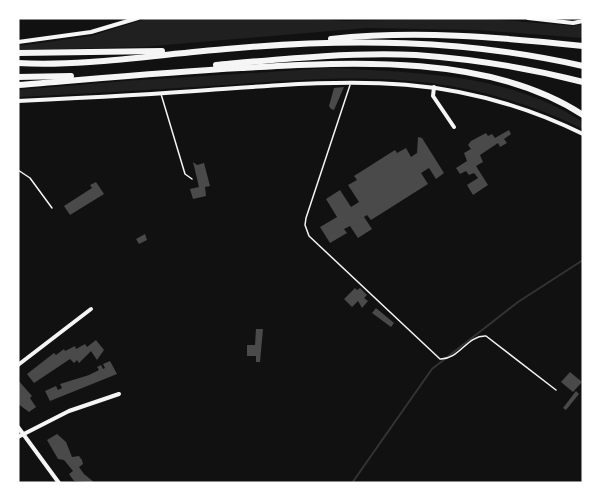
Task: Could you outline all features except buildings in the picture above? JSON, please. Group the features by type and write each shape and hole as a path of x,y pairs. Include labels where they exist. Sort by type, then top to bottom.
{"highway":[{"path":"18,63 226,49 368,35 481,36 583,46"},
{"path":"280,44 377,41 441,44 499,50 583,66"},
{"path":"18,53 226,49"},
{"path":"18,85 316,57 416,55 500,65 583,82"},
{"path":"18,77 124,75 332,63 420,68 493,77 532,88 583,115"}],"street":[{"path":"18,42 91,32 135,18"},
{"path":"528,18 573,23 583,21"},
{"path":"18,101 351,81 434,87 506,102 583,134"},
{"path":"434,87 434,96 454,127"},
{"path":"18,365 92,309"},
{"path":"18,437 69,411 119,394"},
{"path":"18,427 59,483"}],"lane":[{"path":"351,81 306,218 306,230 440,359 446,360 475,338 486,336 556,390"},
{"path":"161,93 185,174 192,179"},
{"path":"18,170 30,178 52,208"}],"shaded area":[{"path":"149,18 295,18 343,21 477,18 573,26 583,24 583,38 477,30 367,28 142,47 18,50 18,46 91,36"},
{"path":"332,68 429,74 493,85 554,106 583,122 583,129 535,109 489,94 444,85 399,80 308,80 18,97 18,90"}],"waterway":[{"path":"352,483 432,369 518,302 583,260"}]}
